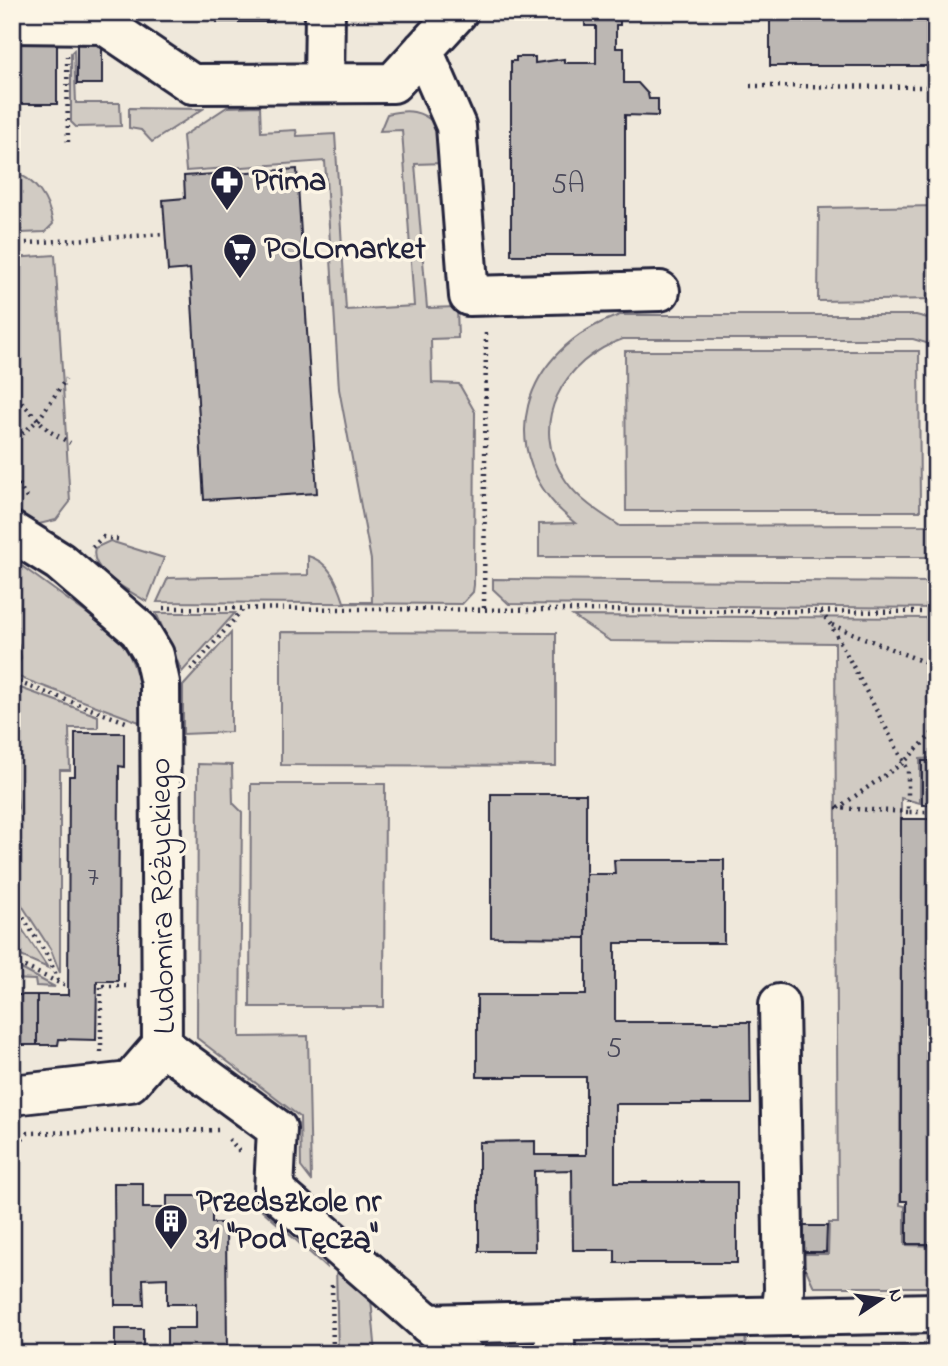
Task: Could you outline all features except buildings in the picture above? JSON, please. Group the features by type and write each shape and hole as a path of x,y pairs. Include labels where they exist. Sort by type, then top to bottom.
{"street":[{"path":"324,83 325,12"},
{"path":"12,23 103,24 192,85 393,83 458,12"},
{"path":"423,51 456,126 469,296 660,291"},
{"name":"Ludomira Różyckiego","path":"12,531 60,562 139,630 154,654 160,683 162,1045 277,1129 274,1189 463,1354"},
{"path":"779,1004 784,1290 781,1316"},
{"path":"12,1095 130,1083 162,1045"},
{"path":"428,1324 555,1337 781,1316 936,1313"}],"path":[{"path":"67,54 68,145"},
{"path":"750,86 936,87"},
{"path":"12,244 165,234"},
{"path":"484,608 486,295"},
{"path":"12,443 38,420 66,379"},
{"path":"12,392 60,440 70,443"},
{"path":"161,608 936,612"},
{"path":"187,674 244,608"},
{"path":"820,611 831,625 908,771 908,812"},
{"path":"831,625 936,667"},
{"path":"12,680 134,724"},
{"path":"936,730 904,762 838,808 936,812"},
{"path":"12,900 48,957 59,982"},
{"path":"12,961 68,987"},
{"path":"100,1062 99,986 133,986"},
{"path":"12,1148 27,1133 222,1130 247,1160"},
{"path":"332,1276 332,1354"}],"shaded area":[{"path":"74,50 76,103 120,103 121,126 76,127 71,122 71,53"},
{"path":"260,106 261,132 296,130 297,136 335,134 346,310 414,306 402,130 380,131 387,114 401,112 420,114 437,125 444,163 415,164 427,308 457,307 458,338 431,339 432,383 459,384 475,412 474,585 473,592 462,604 157,602 168,578 308,575 308,556 327,568 336,580 344,602 372,602 371,560 339,389 325,161 186,171 183,136 227,107"},
{"path":"129,108 203,109 152,142 141,130 129,128"},
{"path":"12,171 28,179 45,199 53,224 45,232 21,233 21,226 12,225"},
{"path":"936,206 936,299 818,301 819,208"},
{"path":"55,255 70,502 56,520 39,524 12,508 12,258"},
{"path":"620,315 916,315 936,320 936,346 913,339 623,339 583,362 568,378 557,396 550,416 549,438 554,459 571,488 590,506 620,526 932,525 936,522 936,557 539,557 539,524 575,523 548,496 532,466 525,436 528,406 540,377 559,352 586,331"},
{"path":"625,351 919,351 920,511 626,511"},
{"path":"110,541 164,558 147,602 112,580 98,565 94,557 95,548"},
{"path":"12,559 115,634 123,644 137,676 142,723 13,675 21,658 15,627 12,626"},
{"path":"493,579 936,582 936,608 509,604 493,589"},
{"path":"156,613 235,613 182,672"},
{"path":"573,616 936,618 936,758 920,759 920,803 901,798 900,1205 905,1206 905,1245 936,1246 936,1287 814,1287 804,1265 803,1254 828,1254 829,1223 838,1223 835,643 610,641"},
{"path":"281,632 556,633 556,766 281,765"},
{"path":"231,633 231,732 183,734 183,686"},
{"path":"12,685 98,716 98,728 69,728 70,770 60,770 60,973 51,950 12,890 12,816 18,808 15,777 12,776"},
{"path":"198,764 232,765 233,803 242,812 240,1037 308,1036 311,1180 301,1167 300,1117 197,1038"},
{"path":"251,784 385,784 384,1007 250,1007"},
{"path":"12,914 48,968 12,952"},
{"path":"12,964 55,987 36,986 35,980 12,979"},
{"path":"255,1198 262,1199 326,1257 326,1267 254,1203"},
{"path":"336,1265 371,1299 376,1354 338,1354"},
{"path":"745,1327 746,1354 600,1354 611,1336"},
{"path":"936,1332 936,1341 920,1354 831,1354 841,1349 923,1345"}],"place":[{"name":"Prima","path":"227,212"},
{"name":"POLOmarket","path":"240,280"},
{"name":"Przedszkole nr 31 \"Pod Tęczą\"","path":"171,1251"}]}
